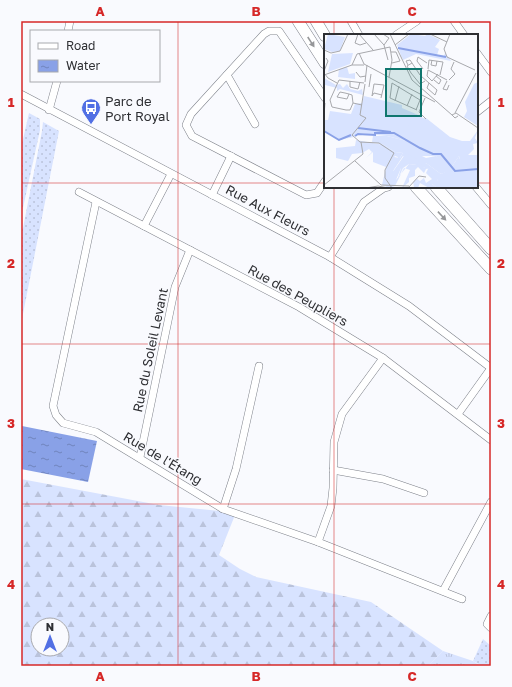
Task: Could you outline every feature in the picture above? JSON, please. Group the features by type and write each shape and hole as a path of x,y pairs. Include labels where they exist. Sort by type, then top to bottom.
{"main road":[{"path":"298,21 324,61"},
{"path":"316,21 324,34"},
{"path":"417,188 491,269"},
{"path":"437,188 491,248"}],"street":[{"path":"351,21 358,34"},
{"path":"398,34 417,21"},
{"path":"454,21 463,34"},
{"path":"324,97 279,30 268,31 191,114 186,125 192,136 306,195 317,193 324,182"},
{"path":"478,54 491,72"},
{"path":"227,75 255,124"},
{"path":"49,110 58,82"},
{"name":"Rue Aux Fleurs","path":"21,94 330,257 409,306 491,368"},
{"path":"478,111 491,101"},
{"path":"212,194 231,156"},
{"path":"144,226 172,174"},
{"path":"330,257 364,202 383,188"},
{"path":"477,188 491,205"},
{"name":"Rue des Peupliers","path":"79,192 295,305 383,358 491,440"},
{"name":"Rue de l'Étang","path":"96,202 53,406 56,415 63,423 96,432 140,457 223,509 318,542 462,599"},
{"name":"Rue du Soleil Levant","path":"140,457 175,287 190,250"},
{"path":"318,542 331,506 334,442 342,414 383,358"},
{"path":"223,509 236,469 258,366"},
{"path":"458,414 491,368"},
{"path":"333,470 382,479 424,493"},
{"path":"443,592 491,502"},
{"path":"491,616 487,624 491,628"}],"green space":[{"path":"29,113 40,119 40,130 21,217 21,148"},
{"path":"43,122 59,131 21,324 21,229 23,228"},
{"path":"21,479 159,505 220,511 235,515 219,555 240,569 256,577 371,602 443,651 428,666 21,666"},
{"path":"483,639 491,646 491,666 482,666 473,661"},
{"path":"443,651 473,661 481,666 428,666"}],"water":[{"path":"22,426 97,441 88,482 21,469"}],"place":[{"name":"Parc de Port Royal","path":"91,125"}]}
